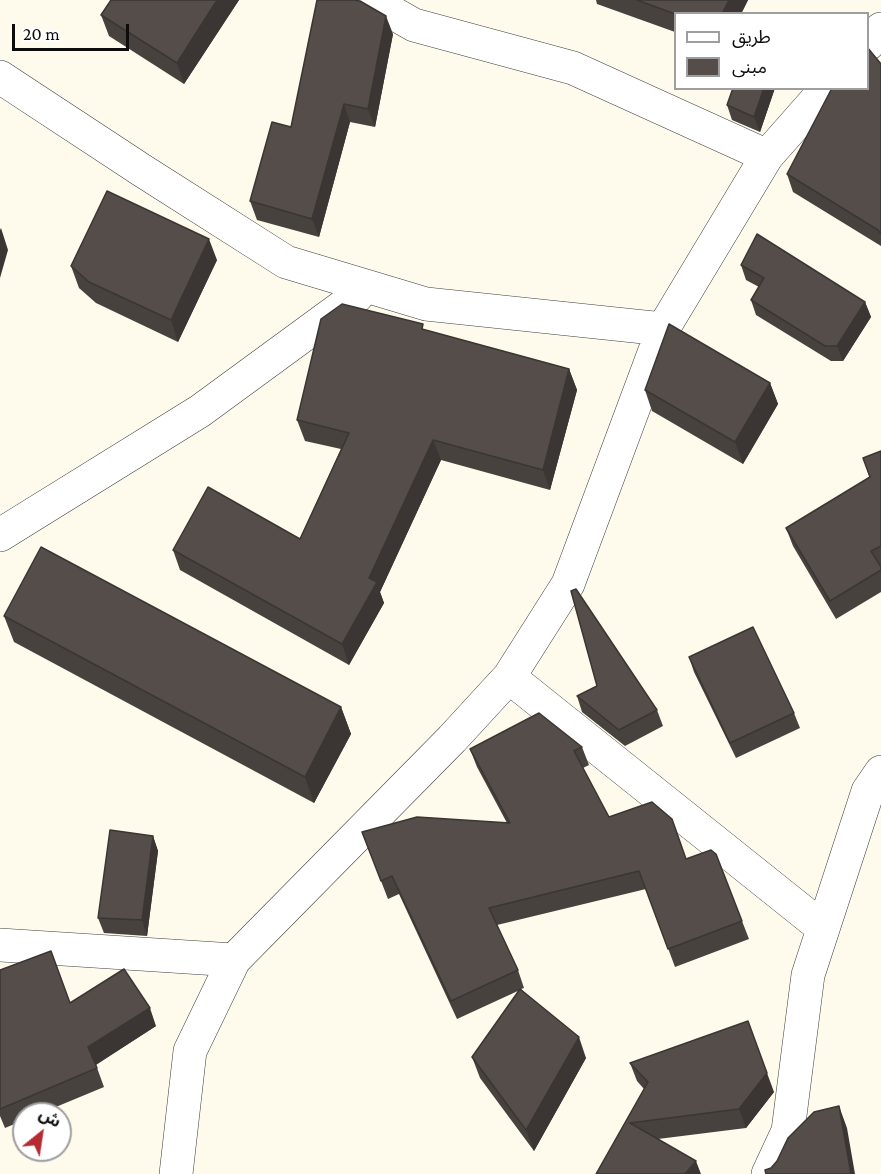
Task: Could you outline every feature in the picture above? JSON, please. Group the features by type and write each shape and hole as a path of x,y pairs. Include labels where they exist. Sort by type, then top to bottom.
{"street":[{"path":"370,0 414,25 573,68 767,156"},
{"path":"869,42 881,29"},
{"path":"0,77 286,262 426,304 663,329"},
{"path":"176,1174 190,1051 234,960 452,739 509,677 568,584 663,329 767,156 825,90"},
{"path":"0,535 200,411 369,287"},
{"path":"509,677 823,928"},
{"path":"768,1174 788,1131 808,975 868,791 881,772"},
{"path":"0,945 234,960"}],"building":[{"path":"111,0 217,0 177,63 101,15"},
{"path":"317,0 360,1 386,16 368,109 344,104 312,219 250,201 272,122 291,127"},
{"path":"637,0 729,0 723,12 674,14"},
{"path":"869,49 881,64 881,234 787,174 831,90 869,90"},
{"path":"732,90 763,90 754,117 727,105"},
{"path":"107,191 209,239 171,320 89,282 71,266"},
{"path":"757,234 865,302 837,346 825,346 751,300 764,278 741,265"},
{"path":"342,304 423,324 422,329 569,369 543,470 433,440 369,578 377,582 342,644 173,550 208,487 300,539 349,433 297,420 321,319"},
{"path":"669,324 770,383 735,442 645,390"},
{"path":"881,451 881,546 871,551 881,570 830,601 786,528 870,477 863,458"},
{"path":"41,547 341,707 305,777 4,616"},
{"path":"576,589 657,710 619,730 577,696 597,686 571,591"},
{"path":"753,627 794,713 730,743 689,657"},
{"path":"539,713 582,747 574,751 609,817 652,802 672,819 686,859 711,850 716,854 742,921 668,949 639,871 489,908 518,970 451,1001 392,876 381,881 362,832 417,817 510,823 470,749"},
{"path":"110,830 153,836 142,920 98,918"},
{"path":"51,951 70,1003 124,969 150,1008 88,1047 97,1068 0,1109 0,970"},
{"path":"520,989 579,1037 526,1130 472,1057"},
{"path":"748,1021 767,1073 739,1109 630,1123 696,1161 685,1174 596,1174 648,1082 630,1063"},
{"path":"839,1106 851,1174 766,1174 765,1170 771,1168 777,1161 788,1138 814,1112"}]}
